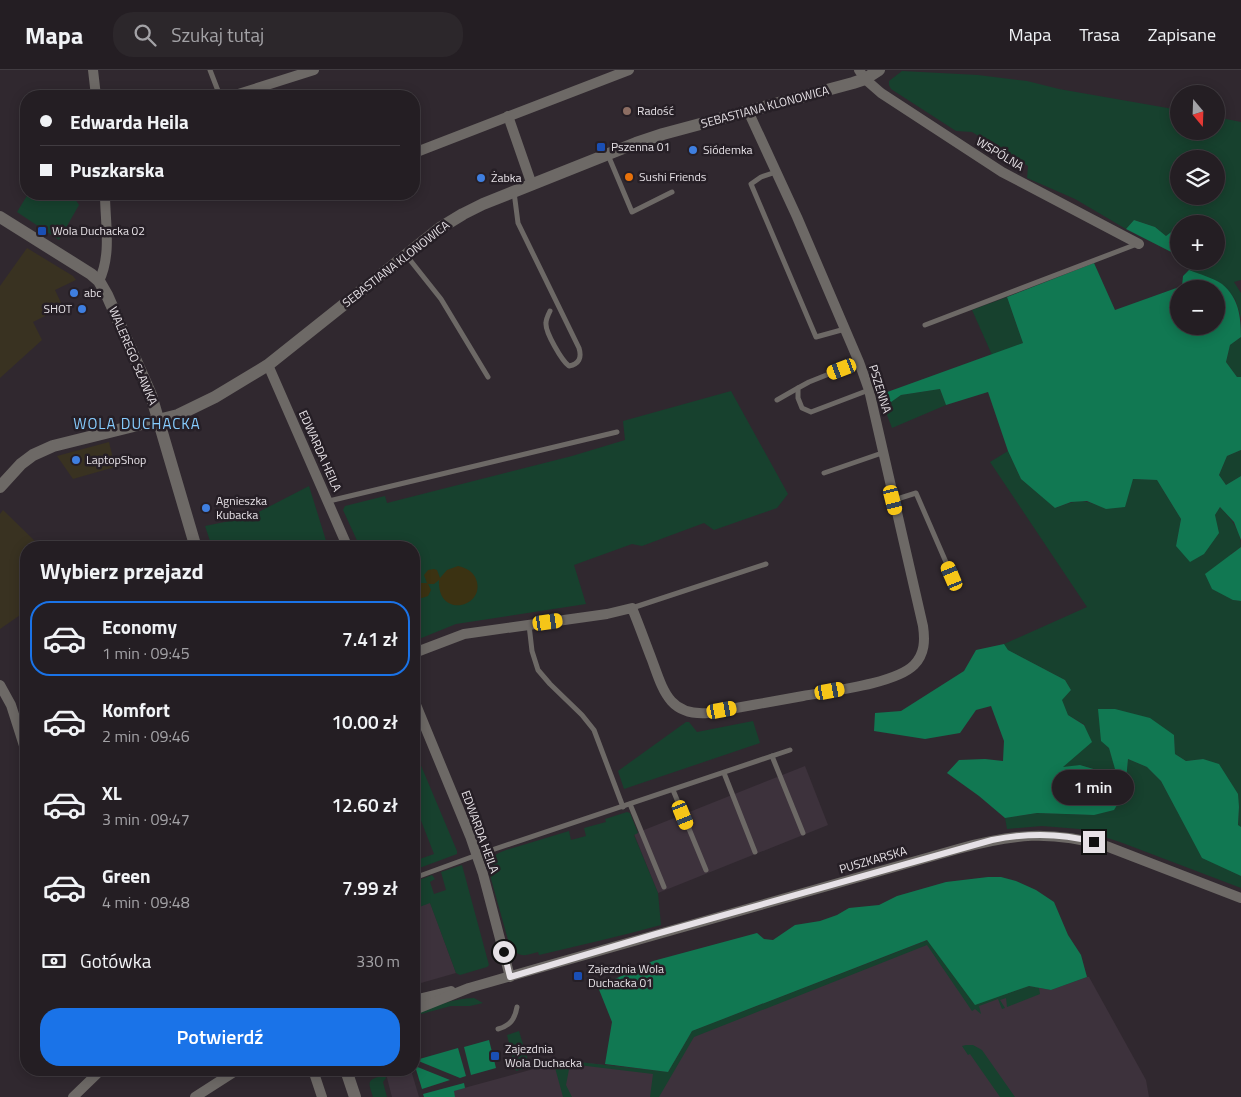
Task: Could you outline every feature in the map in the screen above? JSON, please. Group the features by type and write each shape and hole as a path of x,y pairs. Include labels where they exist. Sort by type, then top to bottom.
{"street":[{"path":"94,70 96,90"},
{"path":"251,90 314,70"},
{"path":"420,150 629,70"},
{"name":"SEBASTIANA KLONOWICA","path":"0,486 21,464 53,446 159,420 203,404 268,365 406,254 440,228 463,214 608,154 664,134 853,84 862,74 879,70"},
{"name":"WSPÓLNA","path":"862,74 881,93 1002,172 1139,244"},
{"name":"PSZENNA","path":"632,608 665,693 676,705 692,714 708,713 850,688 892,677 901,674 914,665 919,658 924,644 923,626 882,453 876,413 869,390 859,362 797,217 748,112"},
{"path":"508,116 532,185"},
{"path":"0,217 91,274 99,281 107,256 105,200"},
{"name":"WALEREGO SŁAWKA","path":"99,281 145,378 194,541"},
{"name":"EDWARDA HEILA","path":"268,365 345,541"},
{"path":"420,651 464,634 607,614 632,608"},
{"path":"0,685 11,705 20,733"},
{"name":"EDWARDA HEILA","path":"420,717 462,814 477,855 510,977"},
{"name":"PUSZKARSKA","path":"469,988 958,849 1022,835 1060,836 1100,844 1241,898"},
{"path":"420,998 469,988"},
{"path":"420,1008 469,988"},
{"path":"74,1097 95,1076"},
{"path":"195,1097 228,1076"},
{"path":"315,1076 322,1097"},
{"path":"348,1076 354,1097"}],"lane":[{"path":"210,70 218,90"},
{"path":"608,154 632,212 672,192"},
{"path":"776,172 761,177 751,184 816,337 845,329"},
{"path":"514,192 518,223 579,348 581,355 579,361 574,365 569,366 564,363 547,331 545,324 550,311"},
{"path":"925,325 1139,244"},
{"path":"406,254 441,299 488,376"},
{"path":"777,400 809,382 859,362"},
{"path":"798,388 798,398 802,408 810,412 869,390"},
{"path":"329,501 617,432"},
{"path":"824,473 882,453"},
{"path":"893,500 916,493 952,576"},
{"path":"632,608 766,564"},
{"path":"529,625 532,651 538,670 594,730 623,807"},
{"path":"420,876 790,750"},
{"path":"772,756 803,833"},
{"path":"724,773 755,852"},
{"path":"673,790 706,870"},
{"path":"630,804 664,887"},
{"path":"498,1029 511,1023 516,1016 517,1007"}],"shaded area":[{"path":"27,248 73,276 76,280 55,290 63,307 33,322 42,340 0,378 0,286"},
{"path":"109,442 115,467 73,479 57,456"},
{"path":"3,510 35,541 20,541 20,615 0,629 0,514"},
{"path":"805,766 828,825 658,893 634,834"},
{"path":"430,902 456,973 420,983 420,906"},
{"path":"928,940 989,999 1029,986 1051,990 1089,977 1146,1080 1149,1097 455,1097 453,1091 548,1065 552,1059 668,1072 688,1037"},
{"path":"387,1076 413,1076 419,1097 392,1097"}],"green space":[{"path":"902,71 978,75 1027,81 1059,89 1170,108 1170,140 1225,140 1225,119 1241,122 1241,280 1234,282 1241,293 1241,318 1235,299 1225,288 1225,280 1212,280 1189,270 1225,270 1225,215 1170,215 1170,233 1166,236 1155,227 1134,220 1126,229 1075,199 1027,178 1028,166 972,132 956,131 891,89 889,81"},
{"path":"24,200 76,200 79,205 59,240 17,212"},
{"path":"1134,220 1155,227 1166,236 1170,233 1170,251 1126,229"},
{"path":"1094,263 1115,310 1170,290 1170,335 1225,335 1225,286 1228,289 1238,308 1240,322 1241,337 1230,345 1226,362 1237,377 1241,377 1241,450 1227,456 1219,475 1226,485 1241,476 1241,540 1234,522 1220,507 1215,515 1219,533 1204,554 1190,562 1176,546 1181,519 1157,480 1133,479 1125,507 1106,509 1087,501 1071,502 1055,508 1021,479 1008,451 988,392 946,405 940,389 901,395 884,407 879,395 1023,343 1007,297"},
{"path":"1189,270 1214,280 1183,280 1183,276"},
{"path":"1007,297 1023,343 992,355 972,310"},
{"path":"1241,337 1241,377 1237,377 1226,362 1230,345"},
{"path":"940,389 946,405 892,428 884,407 901,395"},
{"path":"731,391 788,494 777,508 714,530 704,523 642,546 632,544 574,565 586,604 456,624 420,639 420,541 357,541 343,510 345,506 385,496 387,503 572,456 625,440 623,421"},
{"path":"1241,450 1241,476 1226,485 1219,475 1227,456"},
{"path":"1008,451 1021,479 1056,508 1081,501 1106,509 1133,479 1157,480 1181,519 1176,546 1215,515 1220,507 1235,525 1241,541 1241,547 1231,554 1233,600 1241,601 1241,827 1238,826 1239,807 1203,759 1186,761 1175,754 1174,735 1101,740 1109,748 1116,769 1097,770 1080,765 1062,768 1085,725 1068,715 1061,700 1071,690 1065,680 1008,650 1004,644 1087,607 990,462"},
{"path":"309,486 326,541 210,541 205,526 249,517"},
{"path":"1241,547 1241,601 1233,600 1212,589 1205,574"},
{"path":"1004,644 1008,650 1065,680 1071,690 1062,700 1068,715 1084,725 1092,742 1063,767 1080,765 1097,770 1115,769 1109,748 1101,741 1098,709 1115,709 1150,718 1174,735 1175,754 1186,761 1203,759 1219,764 1238,794 1238,825 1241,827 1241,876 1202,858 1161,781 1147,767 1128,759 1125,792 1114,810 1094,815 1037,813 1005,818 947,773 959,760 985,759 1003,761 1004,741 991,706 976,710 960,733 925,739 874,731 875,713 901,711 964,671 976,650"},
{"path":"753,721 760,743 624,789 618,771 686,722 689,722 697,732"},
{"path":"1128,759 1147,767 1161,781 1202,857 1241,876 1241,888 1120,842 1079,829 1042,826 1007,829 1005,818 1037,813 1094,815 1125,792"},
{"path":"420,763 457,851 457,854 420,868 420,859 434,854 420,818"},
{"path":"627,812 630,813 638,833 634,835 658,893 661,925 539,955 538,952 520,955 513,947 510,947 488,868 492,859 506,850 569,831 571,840 586,836 584,828 606,822 605,819"},
{"path":"462,865 489,965 487,967 460,975 456,973 430,903 420,907 420,880 432,875 435,879 430,882 434,894 446,890 441,872"},
{"path":"1001,877 1016,881 1036,890 1054,902 1068,935 1081,955 1087,977 1051,990 1029,986 975,1005 927,940 692,1031 668,1072 605,1064 612,1022 598,987 653,961 757,933 764,939 773,940 795,925 820,921 849,908 879,905 897,896 946,882"},
{"path":"928,940 975,1004 1029,986 1039,988 1040,994 1007,1007 1006,998 1000,1000 1005,1008 1002,1009 998,999 979,1006 981,1014 975,1009 972,1011 927,945 694,1037 659,1097 650,1097 653,1074 570,1064 566,1085 572,1097 563,1097 554,1064 548,1065 552,1059 668,1072 692,1031"},
{"path":"474,998 483,1003 470,1006 451,1006 420,1014 420,1012 443,1003"},
{"path":"519,1031 530,1067 516,1071 507,1035"},
{"path":"489,1040 496,1068 471,1075 464,1047"},
{"path":"973,1045 982,1050 1015,1097 1000,1097 970,1054 968,1055 962,1046"},
{"path":"458,1048 466,1076 460,1078 420,1062 420,1059"},
{"path":"420,1068 450,1080 422,1089 418,1076 420,1076"},
{"path":"385,1076 383,1082 387,1097 373,1097 370,1081"},
{"path":"464,1083 465,1088 454,1091 455,1097 424,1097 423,1094"}],"sand":[{"path":"458,566 469,570 476,579 477,589 475,597 461,605 453,605 445,601 440,593 439,580 434,584 428,584 431,590 428,596 420,597 420,583 427,583 424,575 428,570 437,570 440,578 447,570"}],"place":[{"name":"Radość","path":"627,111"},
{"name":"Pszenna 01","path":"601,147"},
{"name":"Siódemka","path":"693,150"},
{"name":"Sushi Friends","path":"629,177"},
{"name":"Żabka","path":"481,178"},
{"name":"Wola Duchacka 02","path":"42,231"},
{"name":"abc","path":"74,293"},
{"name":"SHOT","path":"82,309"},
{"name":"LaptopShop","path":"76,460"},
{"name":"Agnieszka Kubacka","path":"206,508"},
{"name":"Zajezdnia Wola Duchacka 01","path":"578,976"},
{"name":"Zajezdnia Wola Duchacka","path":"495,1056"}],"district":[{"name":"WOLA DUCHACKA","path":"137,424"}],"route":[{"path":"504,952 510,977 992,840 1022,835 1037,835 1071,837 1094,842"}]}
